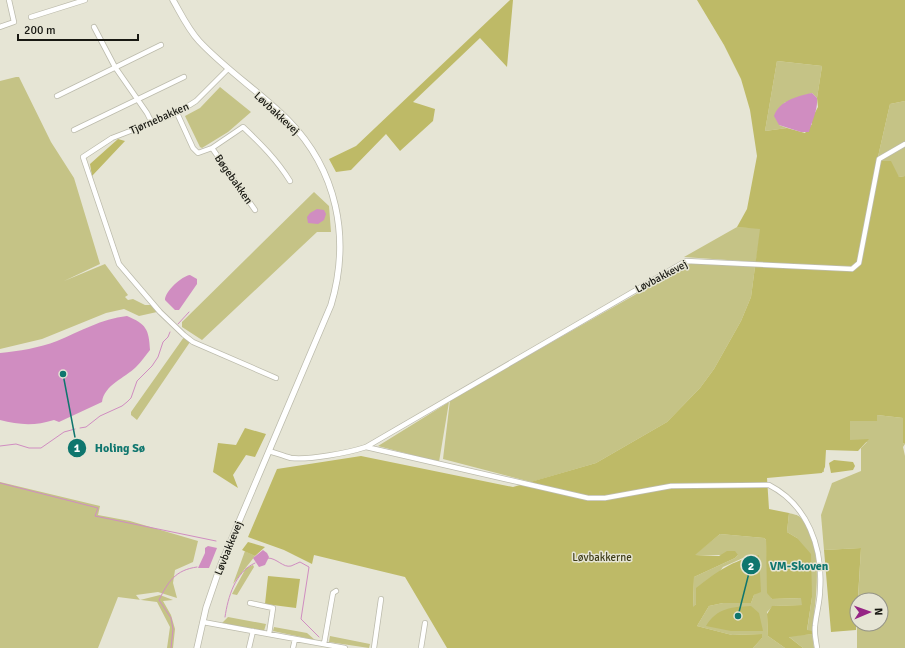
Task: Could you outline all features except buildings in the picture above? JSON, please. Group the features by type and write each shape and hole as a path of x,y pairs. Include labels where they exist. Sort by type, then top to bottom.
{"street":[{"path":"0,27 14,22 9,0"},
{"path":"31,17 82,0"},
{"name":"Løvbakkevej","path":"173,0 187,25 198,40 228,69 287,119 312,150 329,182 338,213 340,232 340,265 331,305 221,564 203,622 197,648"},
{"path":"94,26 115,68 147,113 152,123"},
{"path":"57,96 161,45"},
{"name":"Tjørnebakken","path":"228,69 196,101 177,113 112,138 83,157 114,252 125,272 184,335 193,342 276,378"},
{"path":"74,130 184,77"},
{"name":"Bøgebakken","path":"177,113 196,151 200,153 212,148 243,127 279,163 290,180"},
{"name":"Løvbakkevej","path":"270,451 287,457 301,458 353,451 366,447 686,261 852,269 859,263 879,159 905,144"},
{"name":"Bøgebakken","path":"212,148 255,210"},
{"name":"Løvbakkevej","path":"366,447 588,498 605,498 671,486 769,485 777,490 800,511 813,534 818,550 820,590 814,628 817,648"},
{"path":"324,644 333,593 336,591"},
{"path":"374,648 381,599"},
{"path":"250,603 273,608 269,634"},
{"path":"203,622 345,648"},
{"path":"421,648 424,623"},
{"path":"249,648 252,631"},
{"path":"293,648 295,639"}],"shaded area":[{"path":"777,61 822,66 817,98 812,93 784,103 779,125 787,128 765,131"},
{"path":"19,77 51,142 74,178 100,264 64,281 105,264 128,295 125,297 128,300 133,299 145,305 151,305 157,312 139,316 124,309 106,313 42,339 0,349 0,81"},
{"path":"220,87 251,112 228,132 202,148 200,147 185,116 200,108"},
{"path":"812,93 817,98 817,102 816,111 809,132 801,132 779,125 774,116 780,106 789,100"},
{"path":"905,101 905,176 899,177 877,161 890,104"},
{"path":"314,192 329,206 331,232 317,232 202,340 182,327 182,322"},
{"path":"317,209 324,210 326,214 324,220 318,224 308,223 307,217 310,213"},
{"path":"737,227 761,228 756,262 684,257"},
{"path":"691,263 755,267 751,297 741,321 714,369 700,388 667,422 596,463 531,482 443,459 450,400"},
{"path":"190,275 197,279 197,284 179,310 175,310 165,300 166,296 174,284"},
{"path":"127,316 145,328 149,337 150,350 136,367 111,386 102,402 59,422 54,420 27,424 0,420 0,353 43,346 108,320"},
{"path":"184,337 190,342 137,420 131,415 131,412"},
{"path":"743,361 876,421 877,415 903,418 903,443 905,444 903,447 905,456 905,648 857,648 857,632 889,632 889,592 858,592 861,548 824,550 821,515 832,483 861,471 861,448 867,442 823,449 824,472 806,468"},
{"path":"449,402 439,462 378,446"},
{"path":"0,482 100,506 98,515 130,521 198,541 193,562 175,570 173,583 177,598 158,592 136,595 140,600 118,597 98,648 0,648"},
{"path":"789,513 800,517 808,528 813,541 816,556 817,587 812,631 807,631 812,597 797,538 787,532"},
{"path":"720,534 764,538 766,540 769,594 772,599 802,598 803,605 773,606 767,612 768,636 785,648 753,648 762,638 762,634 732,635 697,626 709,606 723,603 751,603 754,595 759,592 743,558 723,567 693,608 694,577 735,558 738,555 694,555"},
{"path":"208,546 217,548 209,568 198,568 205,553 205,548"},
{"path":"263,550 269,557 265,565 259,567 253,558"},
{"path":"245,551 255,556 233,584"},
{"path":"253,565 254,567 237,595 232,594 246,568"},
{"path":"160,595 173,600 163,601 171,615 175,629 173,648 167,648 170,627 157,602 140,600"},
{"path":"228,617 266,624 264,631 222,623"},
{"path":"274,627 307,633 315,640 273,631"},
{"path":"812,634 814,648 803,648 788,636"},
{"path":"330,636 370,644 369,648 329,642"}],"green space":[{"path":"510,0 513,0 507,67 480,38 413,102 435,109 433,121 400,151 386,134 351,170 336,172 329,159 356,146"},
{"name":"Løvbakkerne","path":"697,0 905,0 905,101 890,104 877,161 891,161 899,177 905,176 905,444 903,443 903,418 877,415 877,421 850,421 850,440 869,439 858,451 826,450 825,467 822,473 767,478 769,509 789,513 787,532 797,538 811,554 812,597 807,630 812,631 812,634 789,637 803,648 785,648 768,636 767,614 772,606 802,605 801,598 772,599 767,593 766,540 764,538 720,534 695,555 719,556 727,551 735,551 738,555 735,558 694,577 693,607 696,604 696,588 725,567 740,560 759,555 761,592 754,595 751,603 723,603 709,606 697,626 732,635 762,634 762,638 753,648 447,648 405,577 314,555 312,564 284,550 248,537 277,469 361,456 513,487 596,463 667,422 700,388 714,369 741,321 751,297 760,229 737,227 747,209 757,156 750,110 741,79 724,45","holes":["777,61 822,66 817,98 818,107 811,120 812,124 805,133 787,128 765,131"]},
{"path":"118,139 125,141 92,176 90,164"},
{"path":"245,428 266,434 255,457 246,455 233,475 238,488 213,472 218,443 236,445"},
{"path":"834,460 853,462 855,466 853,470 831,473 829,463"},
{"path":"248,542 265,547 255,556 242,550"},
{"path":"861,548 858,592 849,592 849,631 831,632 824,550"},
{"path":"268,576 300,579 296,608 265,604"},
{"path":"751,606 759,613 763,631 731,631 706,626 715,615 720,612 731,608"}],"waterway":[{"path":"178,324 189,312"},
{"path":"80,428 86,427 100,416 122,406 131,398 137,381 152,366 158,357 163,342 168,337 170,332"},
{"path":"0,446 16,444 29,448 41,448 64,432 75,429"},
{"path":"0,483 98,508 95,516 216,541"},
{"path":"268,558 288,566 300,562 309,567 301,619 319,637"},
{"path":"225,617 228,601 234,586 242,572 255,563"},
{"path":"171,648 173,629 171,618 159,600 169,582 173,578 183,571 197,567"}],"place":[{"name":"Holing Sø","path":"63,374"},
{"name":"VM-Skoven","path":"738,616"}]}
